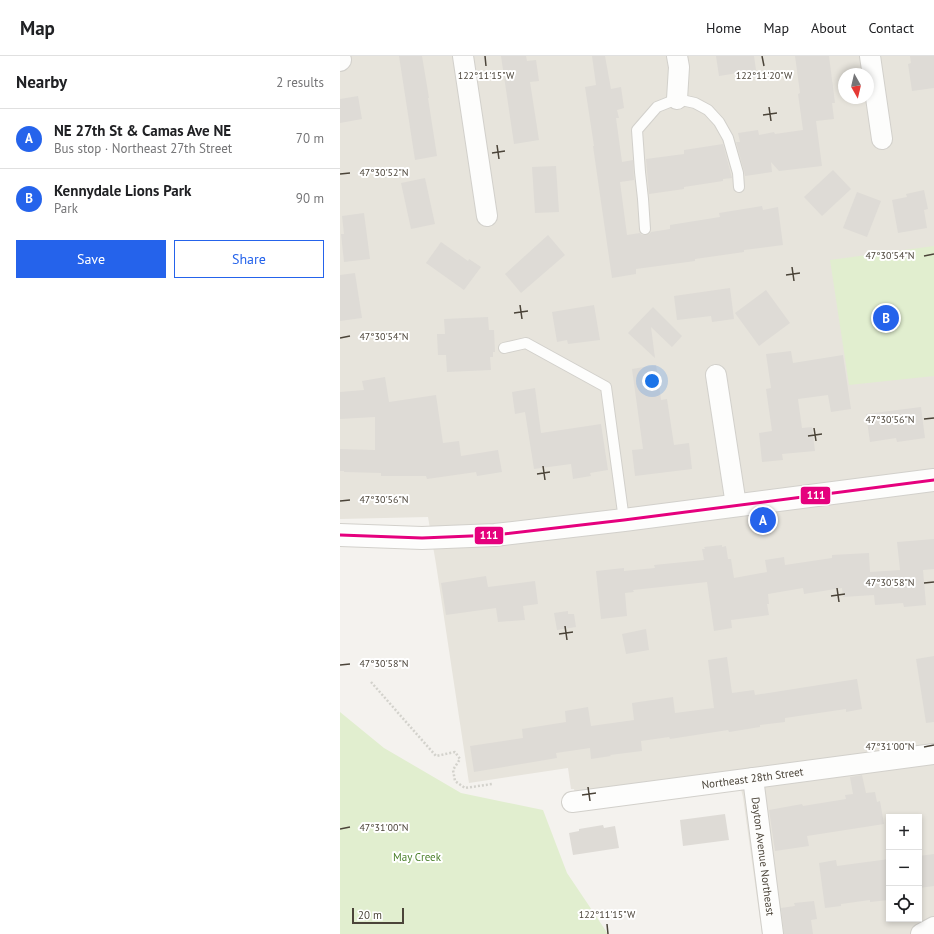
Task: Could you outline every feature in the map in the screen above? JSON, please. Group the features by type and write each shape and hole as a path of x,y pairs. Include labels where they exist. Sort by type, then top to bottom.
{"street":[{"path":"463,56 487,216"},
{"path":"677,56 679,67 677,100"},
{"path":"870,56 882,139"},
{"path":"716,375 736,505"},
{"path":"340,534 422,538 495,535 934,480"},
{"name":"Northeast 28th Street","path":"572,802 934,754"},
{"name":"Dayton Avenue Northeast","path":"753,778 773,934"},
{"path":"921,934 934,927"}],"lane":[{"path":"645,229 638,130 657,107 677,100 695,104 708,110 719,122 728,138 738,173 739,187"},
{"path":"504,348 526,343 606,387 624,520"}],"path":[{"path":"371,682 436,756 455,752 460,759 453,770 455,781 464,788 492,784"}],"shaded area":[{"path":"340,56 934,56 934,934 762,934 743,797 737,774 576,797 574,789 571,789 568,768 469,783 428,517 340,519"}],"green space":[{"path":"934,246 934,376 849,385 830,260"},
{"name":"May Creek","path":"340,712 384,748 461,793 543,810 567,873 608,934 340,934"}],"building":[{"path":"399,56 422,56 437,156 415,160"},
{"path":"501,56 526,56 527,61 536,60 539,81 530,82 539,140 514,144"},
{"path":"592,56 605,56 611,89 621,87 624,108 617,110 619,118 616,118 622,162 633,160 634,180 620,182 627,235 640,233 642,235 646,235 651,232 670,229 670,225 720,217 719,213 762,206 763,210 778,207 783,245 744,250 744,252 695,259 695,261 636,269 636,274 612,278 585,87 596,85"},
{"path":"716,56 754,56 756,70 719,76"},
{"path":"795,56 829,56 835,103 832,103 834,119 816,121 822,166 779,171 771,162 772,172 745,176 736,142 740,142 738,133 758,130 759,135 774,132 775,134 803,130"},
{"path":"910,56 934,56 934,88 912,91 908,64 911,63"},
{"path":"358,96 362,119 340,123 340,99"},
{"path":"723,144 732,178 723,179 723,181 684,187 684,189 649,194 646,159 684,154 684,150"},
{"path":"556,166 559,212 535,213 532,167"},
{"path":"833,170 851,189 822,216 804,197"},
{"path":"425,178 435,224 411,229 401,183"},
{"path":"924,190 928,209 924,210 927,228 898,233 892,200 907,197 906,194"},
{"path":"857,192 881,201 867,237 843,228"},
{"path":"364,213 370,259 344,262 341,234 344,234 342,216"},
{"path":"548,235 565,255 521,293 505,274"},
{"path":"441,242 468,261 469,259 481,267 464,290 426,263"},
{"path":"355,273 362,318 340,321 340,275"},
{"path":"730,288 734,319 712,322 711,316 677,320 674,296"},
{"path":"766,290 790,323 759,346 735,313"},
{"path":"594,305 600,340 568,344 567,340 557,342 552,312"},
{"path":"653,307 682,336 672,347 651,327 655,358 628,333"},
{"path":"488,317 489,330 494,330 495,352 493,352 493,357 490,357 491,370 447,372 446,355 438,355 437,334 445,334 444,319"},
{"path":"791,351 793,363 843,355 851,409 831,412 828,395 798,399 802,428 812,427 815,451 782,454 783,460 762,462 759,433 772,431 766,389 771,388 766,354"},
{"path":"656,365 661,400 667,399 674,445 689,443 692,469 635,476 632,450 643,449 632,369"},
{"path":"385,377 389,402 436,395 443,443 459,441 461,456 498,450 502,472 477,476 476,472 427,479 426,476 381,476 381,473 340,471 340,449 375,450 375,417 340,419 340,392 364,390 362,381"},
{"path":"535,388 541,433 601,424 608,470 590,473 591,476 573,479 571,464 534,469 525,412 515,414 512,392"},
{"path":"921,407 925,438 897,442 896,438 870,442 866,414"},
{"path":"934,539 934,569 923,570 926,605 904,607 903,603 875,605 874,595 843,597 842,588 804,594 803,588 768,594 769,604 767,604 769,615 731,620 732,628 714,631 707,582 633,590 634,592 625,593 627,616 601,619 596,571 624,568 624,571 655,568 654,565 704,560 702,549 705,549 704,547 722,545 722,547 726,546 728,559 731,559 734,578 767,572 765,560 784,557 785,565 832,558 832,555 869,553 870,572 900,570 897,542"},
{"path":"486,576 488,587 535,581 538,604 523,606 525,620 498,622 496,608 446,615 441,583"},
{"path":"568,611 568,614 574,614 576,627 557,630 554,613"},
{"path":"646,629 649,650 626,654 622,634"},
{"path":"934,656 934,722 926,723 916,659"},
{"path":"727,657 732,693 754,690 755,695 857,679 862,709 846,712 846,709 785,718 785,722 760,725 760,727 729,732 728,730 670,739 669,737 641,741 642,751 591,759 590,748 556,753 557,758 474,772 470,746 523,738 522,729 566,722 565,711 588,707 591,726 634,720 632,703 673,697 675,713 714,708 708,660"},
{"path":"862,775 866,793 875,792 877,802 880,801 884,824 807,836 809,846 775,851 769,810 802,804 803,806 846,799 845,795 853,794 850,777"},
{"path":"725,814 729,840 683,846 680,820"},
{"path":"603,825 604,828 615,826 619,848 573,855 569,833 579,831 579,829"},
{"path":"934,854 934,886 922,888 922,856"},
{"path":"886,859 886,900 870,902 870,900 825,908 819,863 836,860 837,866"},
{"path":"814,901 817,919 811,920 813,934 784,934 781,908 795,906 794,903"}],"transit line":[{"name":"111","path":"340,535 422,538 495,535 934,480"}],"place":[{"name":"Kennydale Lions Park","path":"886,318"},
{"name":"NE 27th St & Camas Ave NE","path":"763,520"}]}
